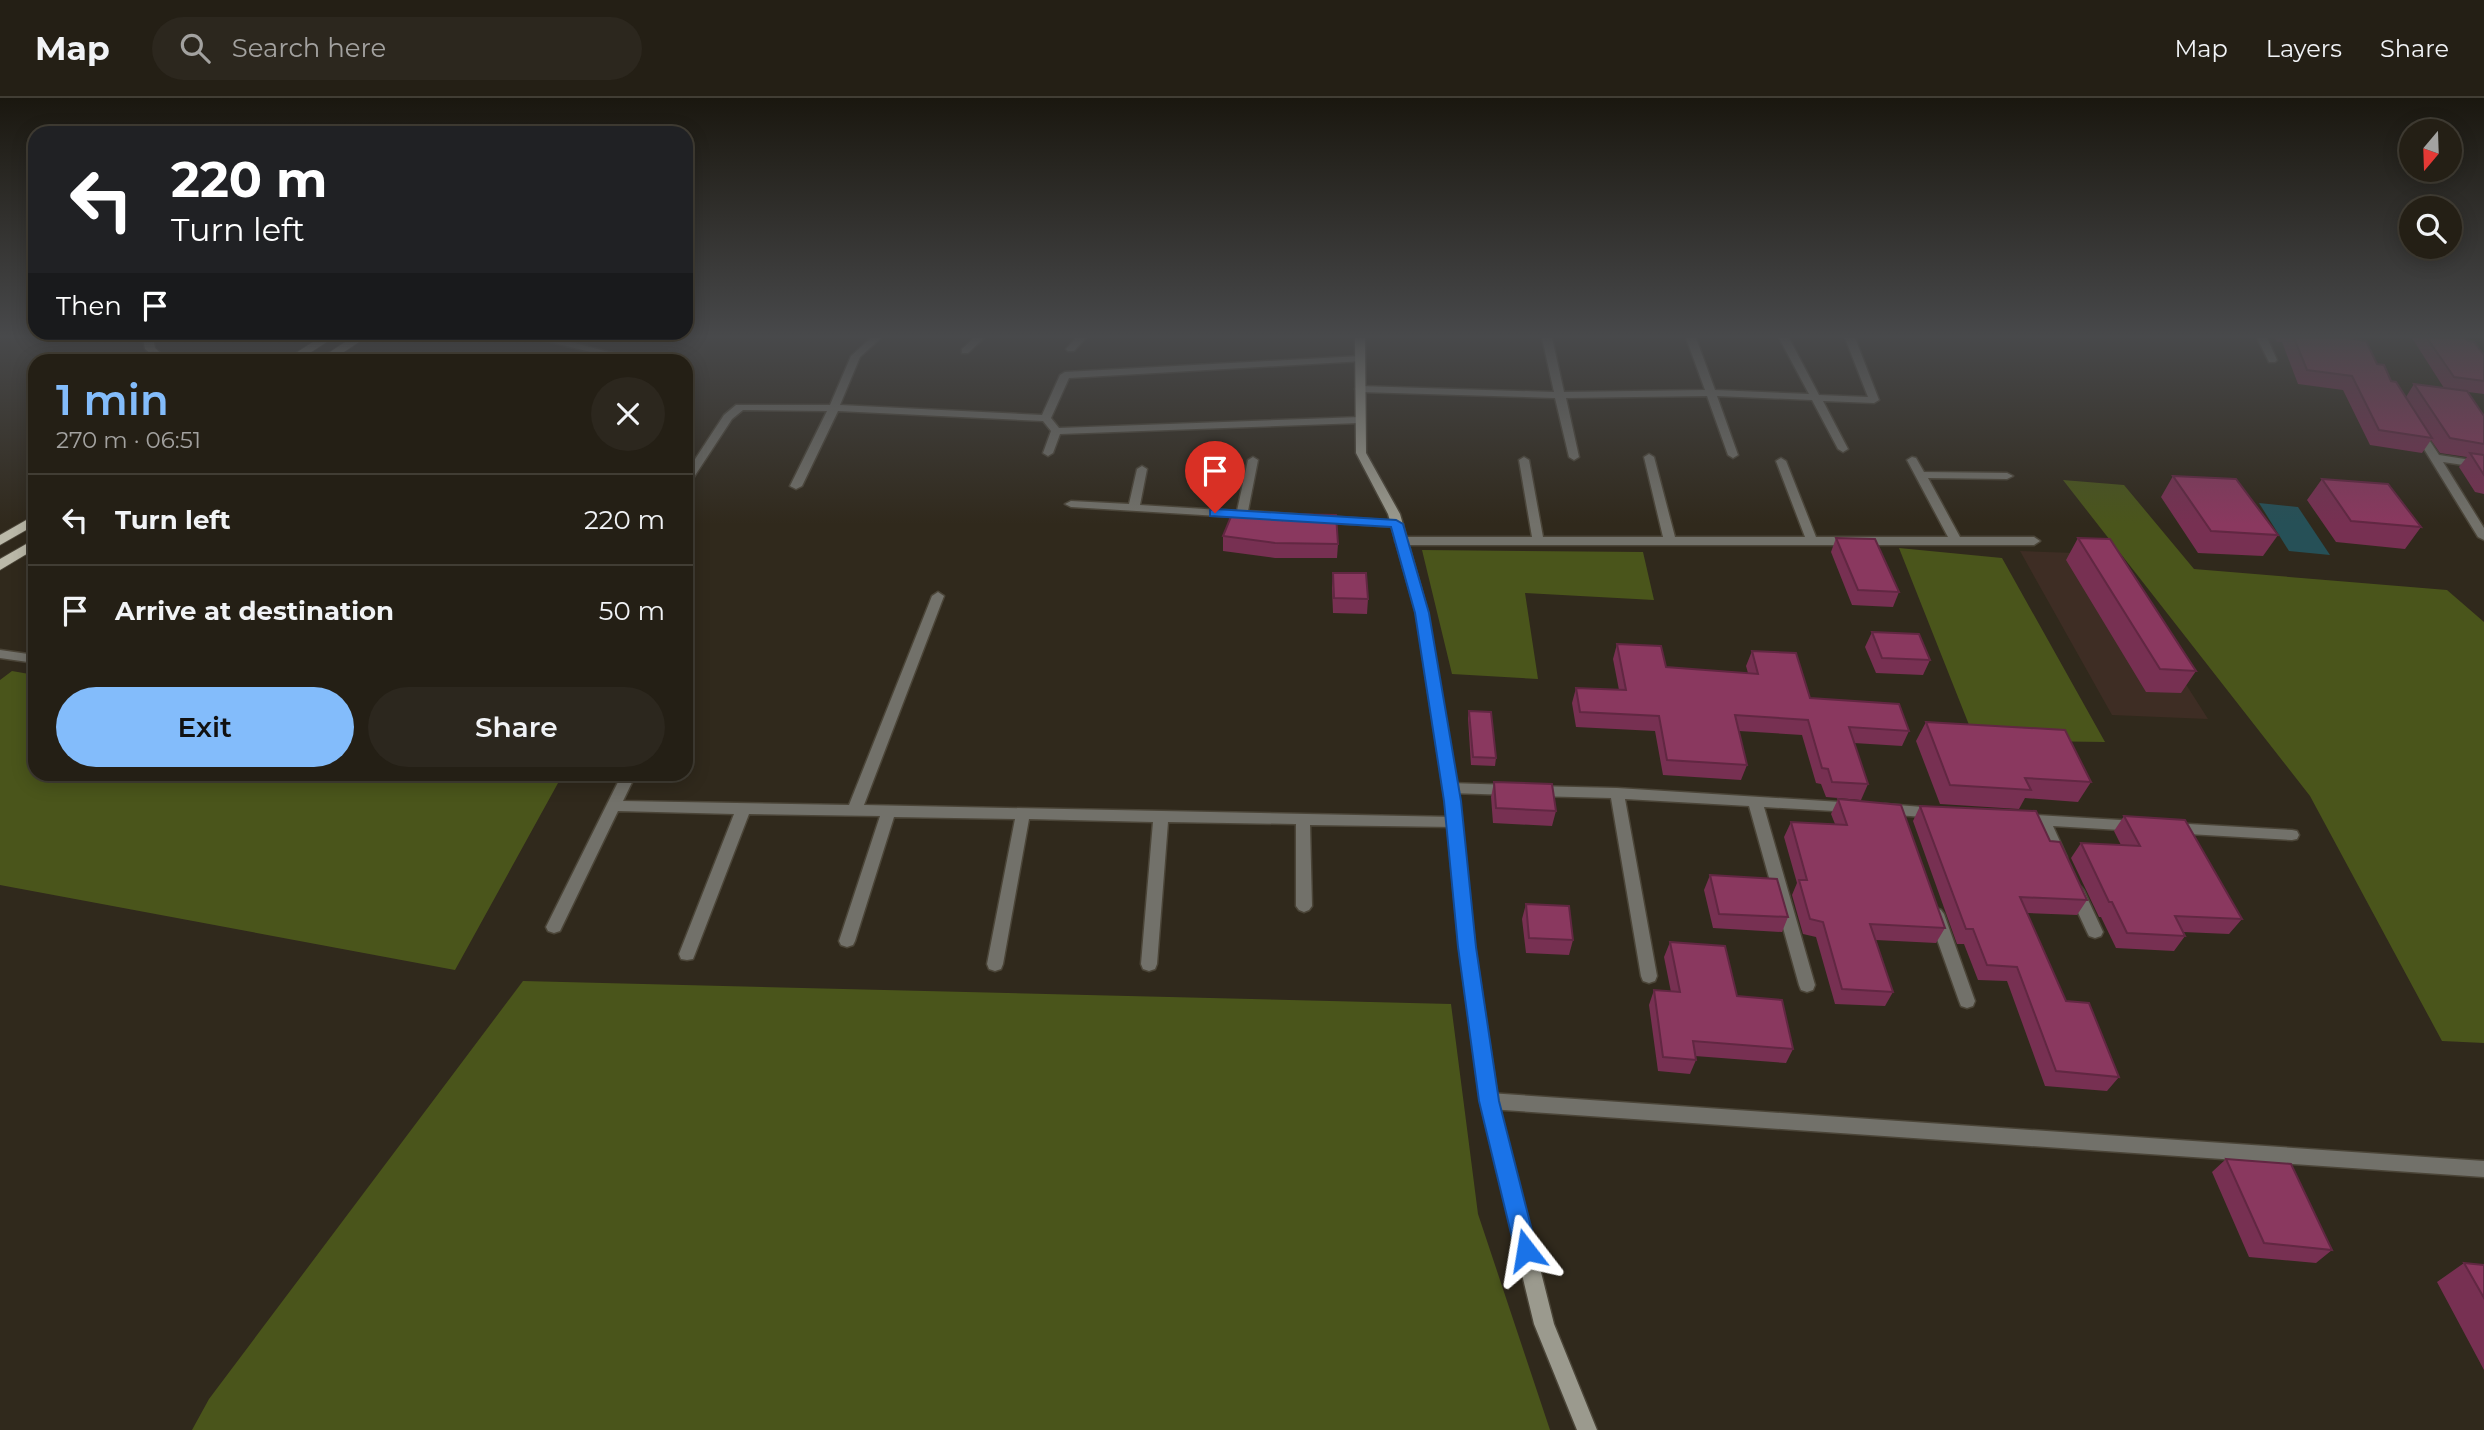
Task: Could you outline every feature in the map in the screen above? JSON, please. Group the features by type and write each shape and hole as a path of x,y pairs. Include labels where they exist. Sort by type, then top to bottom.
{"main road":[{"path":"0,541 28,523"},
{"path":"0,565 28,547"}],"street":[{"path":"796,486 837,400"},
{"path":"1046,418 1054,400"},
{"path":"1360,400 1361,453 1396,524 1422,613 1455,822 1467,947 1489,1101 1544,1324 1587,1430"},
{"path":"1561,400 1574,457"},
{"path":"1714,400 1733,455"},
{"path":"1817,400 1843,449"},
{"path":"693,470 727,417 740,407 834,408 1046,418 1056,431"},
{"path":"1056,431 1360,420"},
{"path":"2412,423 2484,537"},
{"path":"1048,453 1056,431"},
{"path":"1649,457 1670,541"},
{"path":"2435,458 2484,465"},
{"path":"1242,514 1253,460"},
{"path":"1524,460 1538,541"},
{"path":"1912,460 1956,541"},
{"path":"1781,461 1812,541"},
{"path":"1134,508 1142,469"},
{"path":"1921,475 2007,476"},
{"path":"1071,504 1396,524"},
{"path":"1401,541 2034,541"},
{"path":"853,812 938,596"},
{"path":"0,654 28,658"},
{"path":"554,927 626,781"},
{"path":"1450,788 1617,793 1755,801 1901,817 1951,814"},
{"path":"1617,793 1649,976"},
{"path":"1755,801 1807,985"},
{"path":"614,806 1455,822"},
{"path":"687,954 743,810"},
{"path":"847,941 888,813"},
{"path":"995,964 1023,815"},
{"path":"1149,964 1161,817"},
{"path":"2004,817 2292,835"},
{"path":"1303,819 1304,906"},
{"path":"2043,820 2095,932"},
{"path":"1930,900 1967,1002"},
{"path":"1489,1101 2484,1169"}],"shaded area":[{"path":"2020,551 2103,554 2208,719 2112,715"}],"green space":[{"path":"2063,480 2124,485 2194,569 2447,590 2484,622 2484,1043 2442,1041 2310,796"},
{"path":"1899,548 2002,558 2105,742 1975,740"},
{"path":"1422,550 1643,552 1654,600 1525,593 1538,679 1452,674"},
{"path":"12,671 28,674 28,781 559,781 455,970 0,885 0,680"},
{"path":"523,981 1451,1004 1478,1214 1550,1430 192,1430 209,1399"}],"water":[{"path":"2259,503 2298,507 2330,555 2289,551"}],"building":[{"path":"2364,400 2408,400 2432,438 2379,430"},
{"path":"2425,400 2473,400 2484,416 2484,444 2450,438"},
{"path":"2470,453 2484,455 2484,475"},
{"path":"2173,476 2236,479 2278,535 2211,531"},
{"path":"2322,479 2388,484 2421,527 2351,521"},
{"path":"1232,514 1282,520 1282,514 1336,515 1338,544 1275,543 1223,536"},
{"path":"1836,538 1875,539 1899,592 1858,590"},
{"path":"2078,538 2110,539 2196,671 2160,669"},
{"path":"1333,573 1366,573 1368,599 1334,598"},
{"path":"1872,632 1919,634 1930,660 1882,658"},
{"path":"1617,644 1661,646 1666,667 1758,674 1752,651 1796,653 1810,698 1899,704 1909,731 1849,727 1868,784 1832,782 1828,769 1822,768 1808,720 1735,715 1747,765 1667,760 1659,716 1580,712 1576,688 1626,690"},
{"path":"1469,711 1491,712 1496,758 1473,757"},
{"path":"1926,722 2065,730 2091,782 2025,778 2031,790 1950,785"},
{"path":"1494,782 1552,784 1556,811 1496,808"},
{"path":"1838,799 1901,805 1945,928 1870,924 1893,992 1842,989 1823,922 1810,919 1799,880 1807,880 1791,822 1847,825"},
{"path":"1920,806 2036,811 2050,841 2060,842 2087,900 2020,897 2066,1001 2089,1003 2119,1077 2056,1071 2017,967 1987,965 1973,929 1966,929"},
{"path":"2124,816 2185,820 2242,919 2175,916 2185,936 2127,933 2081,843 2140,846"},
{"path":"1710,875 1777,879 1788,917 1719,914"},
{"path":"1526,904 1569,906 1573,940 1529,938"},
{"path":"1670,942 1725,946 1737,996 1782,1000 1793,1049 1693,1041 1696,1060 1663,1057 1654,990 1680,992"},
{"path":"2226,1159 2291,1164 2332,1250 2264,1243"},
{"path":"2464,1263 2484,1265 2484,1298"}],"route":[{"path":"1215,513 1396,524 1422,613 1452,801 1467,947 1489,1101 1526,1250"}]}
